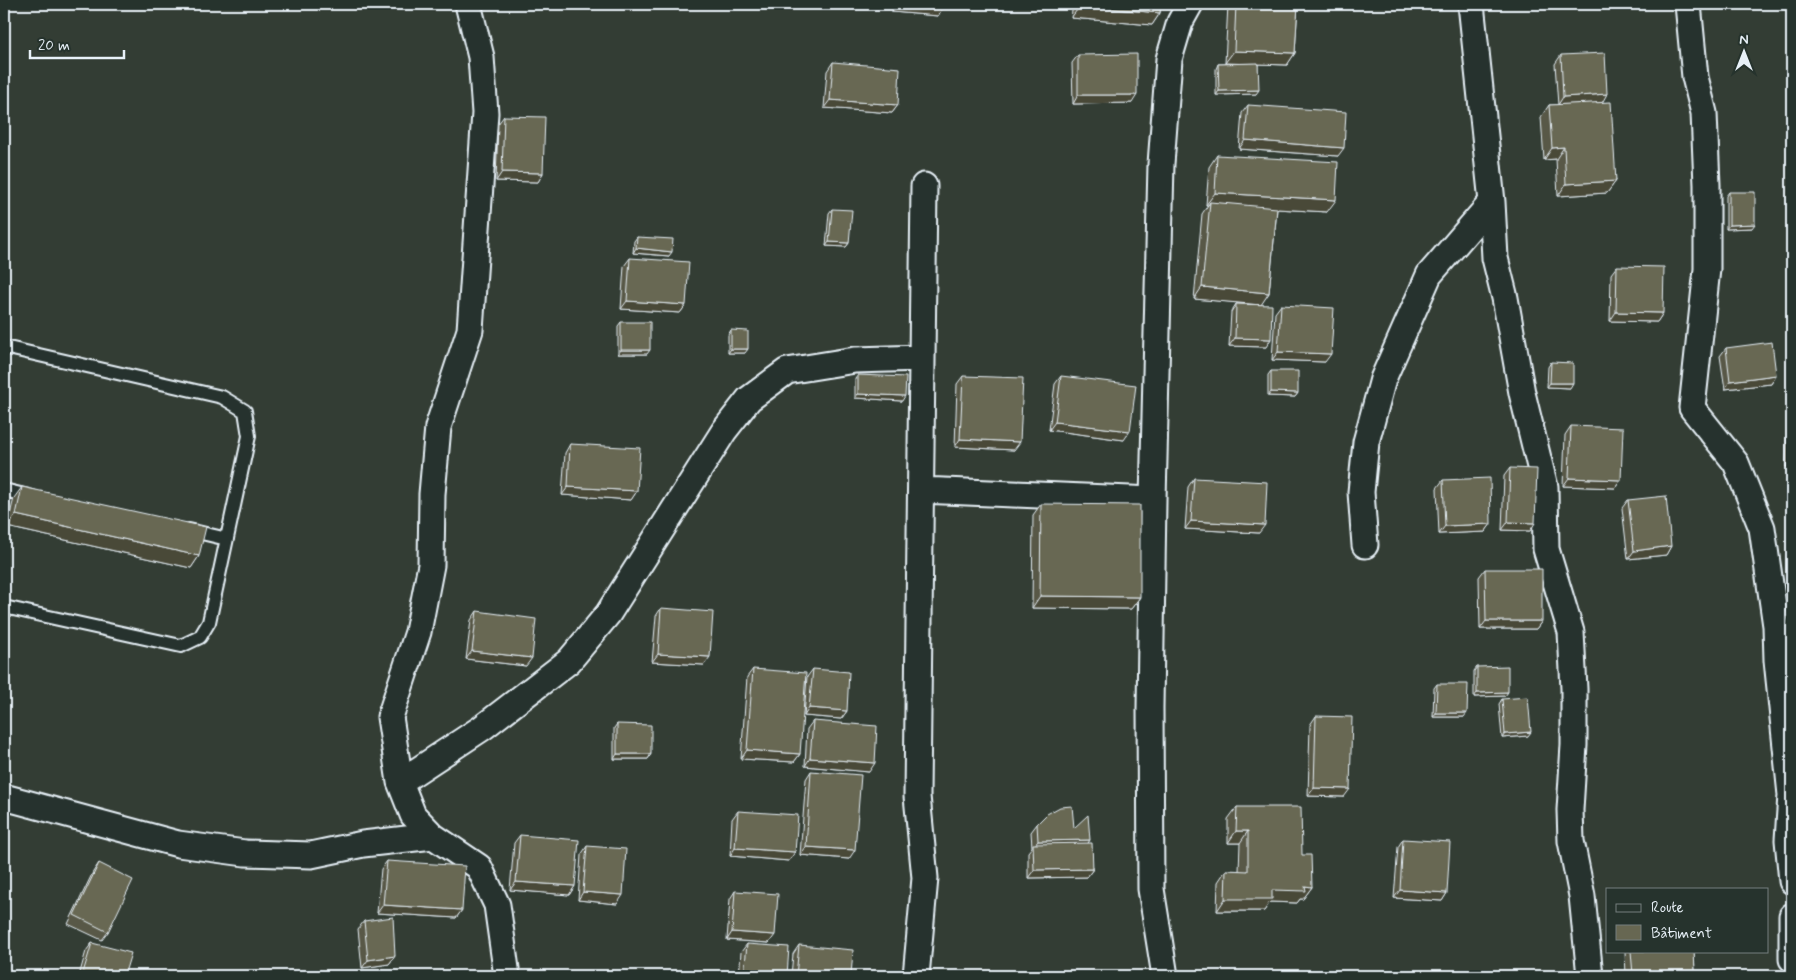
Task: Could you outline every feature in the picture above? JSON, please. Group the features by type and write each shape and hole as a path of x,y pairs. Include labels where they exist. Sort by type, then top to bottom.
{"street":[{"path":"468,4 481,57 485,113 470,330 438,427 432,494 430,566 418,632 390,717 400,782 414,815 433,836 479,868 497,905 507,976"},
{"path":"1165,976 1151,889 1150,708 1161,164 1169,59 1180,22 1190,4"},
{"path":"1471,4 1492,202 1495,258 1505,298 1522,393 1545,487 1546,550 1571,632 1574,689 1574,745 1570,810 1571,841 1582,896 1590,976"},
{"path":"1688,4 1695,77 1704,113 1706,185 1706,269 1692,408 1736,463 1762,528 1776,626 1777,660 1791,795 1788,840 1792,881"},
{"path":"916,976 925,878 917,796 924,186"},
{"path":"1364,545 1361,492 1366,442 1383,379 1429,275 1492,202"},
{"path":"400,782 482,728 569,661 608,614 719,440 749,398 787,371 855,360 922,358"},
{"path":"921,490 1153,500"},
{"path":"4,797 178,844 245,853 311,855 363,844 433,836"},
{"path":"1792,916 1792,959"}],"lane":[{"path":"4,347 222,397 245,411 250,436 209,622 200,637 181,646 4,607"},
{"path":"4,490 43,499"},
{"path":"179,528 227,539"}],"building":[{"path":"898,4 944,4 943,7"},
{"path":"1080,4 1161,4 1160,13 1080,6"},
{"path":"1236,4 1298,4 1295,53 1234,51"},
{"path":"1605,53 1607,94 1563,97 1561,55"},
{"path":"1137,54 1137,95 1078,95 1078,55"},
{"path":"833,62 900,68 898,105 830,100"},
{"path":"1258,63 1259,90 1219,91 1218,64"},
{"path":"1611,102 1616,181 1566,184 1564,147 1552,148 1549,105"},
{"path":"1248,105 1346,112 1344,148 1245,140"},
{"path":"504,116 545,117 543,173 502,172"},
{"path":"1217,155 1338,162 1336,200 1215,193"},
{"path":"1729,192 1755,192 1755,224 1729,225"},
{"path":"1210,202 1277,208 1269,293 1202,287"},
{"path":"832,209 852,210 849,243 829,242"},
{"path":"637,237 673,239 672,252 636,248"},
{"path":"630,258 689,262 686,305 627,301"},
{"path":"1617,266 1664,267 1663,313 1616,312"},
{"path":"1236,304 1272,305 1271,339 1235,338"},
{"path":"1281,305 1334,308 1331,354 1278,352"},
{"path":"621,322 650,322 650,350 621,350"},
{"path":"731,330 748,331 748,349 731,349"},
{"path":"1772,342 1776,375 1730,381 1726,348"},
{"path":"1551,362 1573,363 1573,383 1550,383"},
{"path":"1271,371 1298,371 1298,393 1271,392"},
{"path":"858,375 906,377 905,396 858,394"},
{"path":"963,376 1023,378 1020,442 960,439"},
{"path":"1061,376 1136,385 1130,431 1055,422"},
{"path":"1571,426 1623,428 1621,480 1569,478"},
{"path":"1790,434 1792,434 1792,463 1789,463"},
{"path":"570,444 640,448 637,491 568,487"},
{"path":"1510,468 1537,469 1535,523 1508,522"},
{"path":"1194,478 1267,482 1265,525 1191,521"},
{"path":"1490,478 1491,524 1445,526 1443,480"},
{"path":"22,487 206,527 199,556 16,515"},
{"path":"1666,496 1671,546 1634,551 1628,500"},
{"path":"1041,504 1140,505 1140,597 1040,596"},
{"path":"1485,569 1542,569 1542,621 1486,621"},
{"path":"661,608 713,612 710,657 658,654"},
{"path":"477,611 536,619 532,658 472,651"},
{"path":"1508,666 1508,692 1477,693 1477,667"},
{"path":"753,669 806,673 800,754 747,750"},
{"path":"813,669 849,672 847,711 809,708"},
{"path":"1437,684 1468,684 1467,713 1436,713"},
{"path":"1528,697 1531,732 1505,734 1502,699"},
{"path":"1316,716 1352,717 1350,789 1314,788"},
{"path":"813,721 877,726 875,763 810,758"},
{"path":"617,724 651,725 651,754 617,754"},
{"path":"811,771 861,775 855,850 806,847"},
{"path":"1072,806 1074,828 1088,815 1090,840 1038,841 1037,824 1047,814 1060,807"},
{"path":"1237,807 1301,807 1302,855 1311,855 1312,887 1305,886 1306,891 1272,890 1272,899 1225,899 1226,870 1248,871 1248,831 1236,831"},
{"path":"738,811 798,815 795,852 735,848"},
{"path":"520,835 579,840 575,886 516,882"},
{"path":"1403,839 1450,842 1447,893 1400,890"},
{"path":"1092,843 1093,869 1034,870 1033,844"},
{"path":"587,846 626,849 623,895 583,892"},
{"path":"387,861 465,866 462,910 383,905"},
{"path":"99,863 133,880 108,932 74,915"},
{"path":"735,891 778,894 775,935 732,932"},
{"path":"393,917 395,956 368,960 364,921"},
{"path":"92,943 131,953 124,976 82,976"},
{"path":"747,944 789,947 787,976 744,976"},
{"path":"799,945 853,950 851,976 796,976"},
{"path":"1631,952 1694,952 1695,972 1633,975"},
{"path":"1530,974 1530,976 1499,976"}]}
